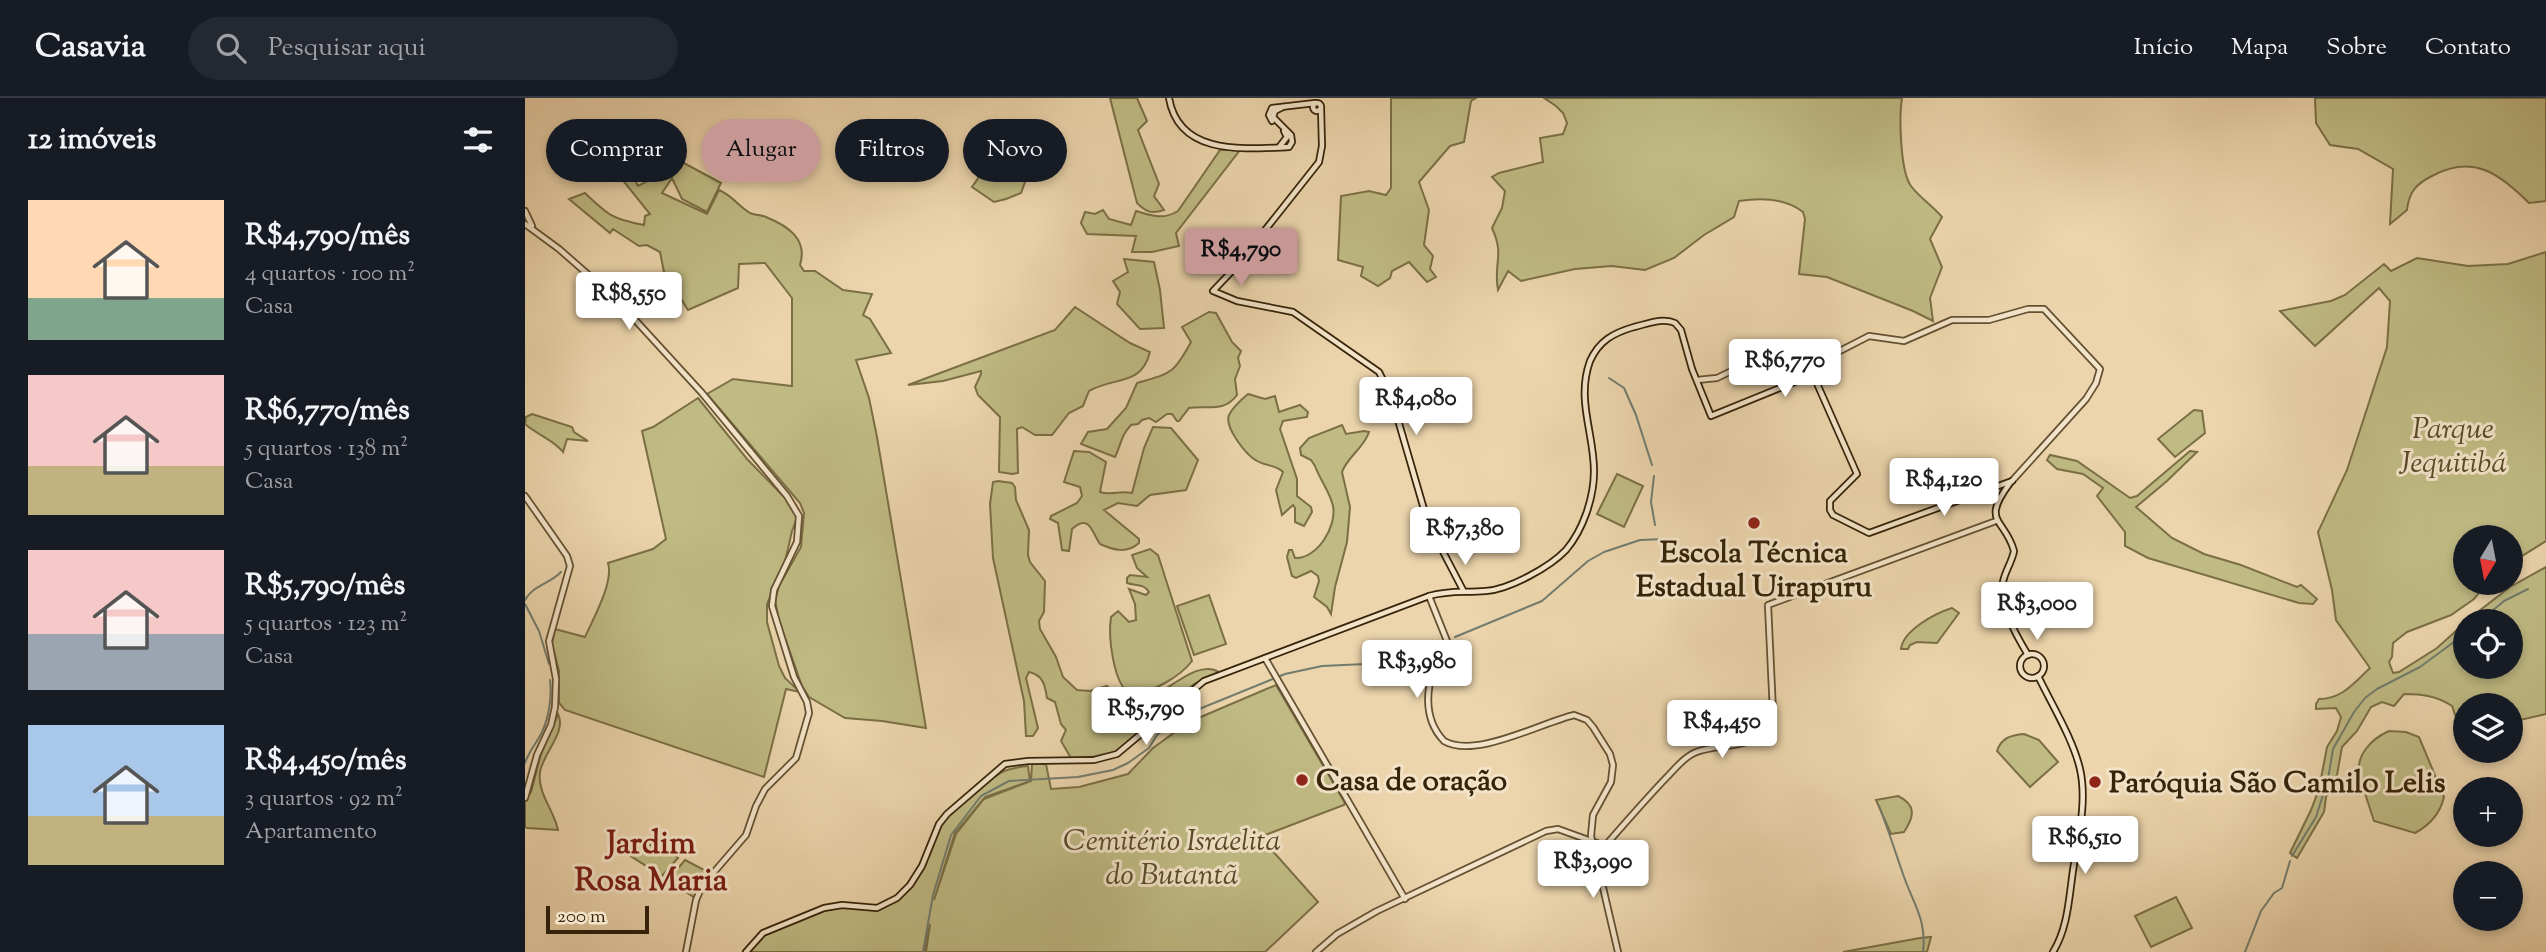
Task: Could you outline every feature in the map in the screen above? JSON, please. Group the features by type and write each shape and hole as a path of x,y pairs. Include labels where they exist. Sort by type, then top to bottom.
{"street":[{"path":"1169,98 1173,113 1199,140 1207,144 1234,148 1289,146 1292,142 1291,135 1273,117 1275,111 1283,107"},
{"path":"1279,146 1287,137 1270,118 1272,108 1303,103 1318,111 1321,108 1321,154 1316,167 1235,268 1213,291 1237,301 1293,312 1379,372 1391,396 1428,523 1463,590"},
{"path":"1314,107 1322,127"},
{"path":"525,211 526,223 616,299 702,393 787,496 799,516 797,542 774,590 772,606 794,677 807,702 809,713 796,758 765,789 745,835 702,886 686,952"},
{"path":"1697,380 1717,378 1755,361 1834,354 1869,336 1904,341 1952,320 1989,320 2035,307 2049,312 2100,369 2096,383 2086,399 2012,481 1998,503 1996,521 2014,551 2003,581 2003,593 2015,632 2028,655"},
{"path":"746,952 763,933 824,908 842,905 877,908 897,898 910,885 922,866 939,824 947,814 1005,764 1094,760 1117,754 1199,683 1429,596 1463,590 1495,590 1552,562 1564,552 1579,531 1590,498 1594,470 1586,421 1584,381 1595,350 1622,330 1658,321 1672,321 1681,330 1711,415 1802,379 1815,379 1857,474 1830,500 1830,510 1833,515 1869,533 2012,481"},
{"path":"525,496 570,561 549,641 556,679 555,707 525,798"},
{"path":"1317,952 1337,934 1355,923 1542,833 1558,829 1605,846 1689,756 1748,743 1763,733 1773,712 1768,605 1996,521"},
{"path":"1429,596 1449,646 1432,673 1429,691 1432,720 1440,736 1449,743 1462,746 1486,743 1574,715 1587,720 1610,754 1613,772 1608,790 1593,815 1592,841 1618,952"},
{"path":"2028,655 2036,655 2043,660 2044,668 2038,677 2030,678 2021,670 2022,659 2028,655"},
{"path":"1265,658 1405,899"},
{"path":"2038,677 2076,757 2082,778 2080,828 2067,914 2063,931 2053,952"}],"green space":[{"path":"1110,98 1137,98 1147,121 1138,130 1159,184 1154,196 1164,210 1149,211 1137,203"},
{"path":"1391,98 1476,98 1471,101 1464,142 1450,146 1419,182 1429,210 1424,245 1433,256 1430,269 1436,277 1427,282 1409,262 1392,271 1390,278 1378,286 1361,276 1363,267 1338,260 1341,196 1369,191 1386,195 1391,188"},
{"path":"1544,98 1902,98 1901,143 1907,179 1914,190 1942,217 1930,239 1942,267 1930,298 1933,321 1827,277 1799,274 1805,219 1803,212 1789,204 1764,199 1739,201 1734,217 1674,258 1645,270 1612,266 1575,269 1521,281 1508,271 1498,290 1498,246 1492,228 1502,208 1505,191 1492,177 1543,162 1540,138 1563,134 1567,123 1563,113"},
{"path":"2315,98 2546,98 2546,201 2529,203 2496,175 2473,167 2460,167 2422,182 2409,198 2407,210 2390,224 2393,169 2358,149 2330,145 2316,123"},
{"path":"1220,150 1240,150 1176,233 1179,246 1152,252 1132,252 1136,236 1087,234 1081,223 1085,212 1095,214 1103,210 1109,219 1131,225 1136,211 1162,216 1178,211"},
{"path":"687,165 701,172 701,182 721,183 707,212 682,199 674,182 687,182"},
{"path":"624,182 636,182 638,186 646,182 669,182 662,193 707,214 719,190 750,213 764,216 789,229 799,241 802,256 800,265 804,271 815,271 843,290 872,294 863,315 870,319 891,353 856,360 869,398 877,437 926,728 845,718 809,697 802,686 779,621 775,600 779,586 801,547 804,513 800,503 707,394 733,379 792,386 792,298 765,263 739,264 738,288 688,310 664,272 660,252 647,245 639,246 613,229 610,233 569,199 585,193 611,215 644,225 645,216 650,214"},
{"path":"975,182 1025,182 1021,193 994,202 972,187"},
{"name":"Parque Jequitibá","path":"2546,252 2546,541 2523,555 2523,525 2453,525 2453,595 2477,595 2460,609 2453,609 2451,615 2407,632 2393,643 2389,662 2393,673 2399,672 2437,648 2453,634 2453,679 2523,679 2523,609 2482,609 2500,595 2523,595 2523,580 2546,567 2546,714 2523,719 2523,693 2453,693 2453,709 2441,700 2429,696 2404,694 2394,706 2382,702 2371,707 2357,731 2342,747 2337,775 2326,797 2324,812 2297,858 2290,853 2319,789 2327,747 2337,731 2341,717 2336,708 2316,709 2316,704 2319,699 2334,696 2347,689 2370,668 2336,620 2318,532 2347,470 2387,347 2390,301 2379,288 2315,346 2280,311 2331,301 2345,295 2384,264 2391,271 2417,258 2468,266 2508,264"},
{"path":"1124,259 1154,262 1164,328 1140,329 1117,304 1120,292 1113,281 1128,272"},
{"path":"1075,307 1130,343 1150,352 1146,363 1134,376 1089,391 1083,406 1069,413 1052,435 1035,435 1022,427 1017,429 1018,473 999,472 1000,417 978,395 975,387 981,371 943,381 908,385 1055,330"},
{"path":"1209,312 1216,313 1232,342 1241,351 1238,358 1240,366 1235,379 1237,395 1232,401 1215,407 1189,408 1179,421 1172,414 1167,414 1156,422 1149,418 1131,425 1115,457 1081,444 1088,432 1107,429 1126,408 1137,383 1164,374 1175,367 1191,342 1182,327"},
{"path":"1248,394 1265,399 1275,396 1279,412 1300,405 1308,412 1307,417 1283,421 1280,429 1297,479 1297,496 1311,507 1312,512 1304,526 1295,522 1293,505 1282,515 1276,490 1283,472 1252,458 1237,440 1230,426 1229,415"},
{"path":"698,398 747,459 794,507 797,518 785,562 767,604 767,622 779,666 785,678 800,692 786,689 764,777 565,710 559,703 559,671 552,644 555,629 585,637 605,590 608,563 653,549 666,539 642,431 653,427"},
{"path":"2194,410 2202,411 2205,433 2175,457 2158,439"},
{"path":"532,414 572,427 574,432 588,441 567,439 563,452 525,424 526,417"},
{"path":"1342,425 1346,434 1369,432 1342,472 1350,507 1347,542 1331,614 1327,607 1314,597 1318,576 1311,571 1296,578 1292,576 1287,557 1289,550 1292,550 1295,558 1303,557 1318,548 1332,523 1332,501 1315,466 1311,460 1301,455 1300,448 1309,438"},
{"path":"1153,427 1171,428 1198,460 1186,490 1150,495 1137,506 1118,503 1104,510 1139,539 1139,543 1130,549 1120,550 1100,544 1090,526 1083,523 1072,529 1069,551 1062,550 1058,523 1050,519 1077,503 1082,496 1080,487 1064,482 1074,451 1089,452 1106,462 1100,492 1132,493 1144,448"},
{"path":"2190,451 2197,452 2136,507 2172,538 2204,554 2297,587 2301,585 2317,599 2313,604 2299,603 2148,558 2125,546 2125,532 2097,496 2103,488 2083,474 2057,469 2047,460 2050,455 2077,461 2130,498 2137,496"},
{"path":"1617,474 1643,486 1624,527 1597,514"},
{"path":"993,482 1012,483 1015,487 1016,500 1029,530 1030,562 1045,581 1044,612 1039,621 1040,629 1056,657 1063,677 1077,690 1090,691 1107,686 1121,701 1135,703 1147,700 1196,671 1208,669 1219,672 1194,684 1116,752 1087,758 1071,758 1061,741 1066,730 1061,724 1055,702 1047,698 1040,678 1029,672 1026,678 1038,728 1033,736 1026,736 1024,701 993,558 990,504"},
{"path":"1150,549 1158,555 1192,661 1164,683 1131,695 1125,690 1116,671 1111,647 1111,617 1118,611 1129,622 1136,620 1135,604 1129,589 1146,595 1149,592 1142,586 1127,583 1127,578 1130,575 1147,577 1137,568 1132,555"},
{"path":"1209,595 1226,644 1194,655 1177,606"},
{"path":"1952,608 1959,613 1937,643 1917,642 1908,649 1901,649 1903,642 1914,629 1929,618"},
{"name":"Cemitério Israelita do Butantã","path":"1276,685 1345,803 1265,835 1270,848 1318,902 1265,952 926,952 930,924 924,952 748,952 762,936 814,913 842,906 886,904 900,897 919,876 939,826 965,800 1002,772 1028,766 1030,781 985,797 955,833 934,900 956,834 984,799 1031,781 1032,764 1046,764 1051,789 1079,787 1128,774 1153,748 1189,722"},
{"path":"558,714 559,728 542,765 540,780 558,830 527,828 525,801 531,792 541,754"},
{"path":"2389,731 2406,732 2419,737 2444,797 2434,818 2415,833 2374,821 2359,775 2360,761 2366,748"},
{"path":"2024,734 2039,740 2058,762 2030,787 1997,751 2007,738"},
{"path":"1898,796 1911,807 1912,816 1904,832 1891,834 1876,800"},
{"path":"658,841 678,858 662,876 629,855"},
{"path":"685,860 708,872 695,898 668,880"},
{"path":"2176,897 2192,928 2151,947 2135,916"},
{"path":"1931,937 1927,952 1843,952 1920,938"}],"waterway":[{"path":"1609,378 1624,388 1652,465"},
{"path":"1654,476 1651,502 1655,525"},
{"path":"1455,637 1542,601 1588,561 1604,552 1640,540 1665,539"},
{"path":"525,600 532,591 561,572"},
{"path":"2494,609 2528,589"},
{"path":"525,604 539,631 549,664"},
{"path":"923,952 933,895 951,835 981,796 1009,781 1078,777 1113,770 1149,748 1157,735 1182,716 1285,674 1322,666 1387,663 1437,641"},
{"path":"2292,856 2316,817 2328,779 2333,749 2354,712 2365,698 2377,689 2420,667 2453,643"},
{"path":"525,763 546,720 550,680"},
{"path":"1879,806 1921,921 1923,952"},
{"path":"2245,952 2261,911 2274,893 2282,888 2290,861"}],"place":[{"name":"Escola Técnica Estadual Uirapuru","path":"1754,523"},
{"name":"Casa de oração","path":"1302,780"},
{"name":"Paróquia São Camilo Lelis","path":"2095,782"}],"district":[{"name":"Jardim Rosa Maria","path":"651,860"}]}
